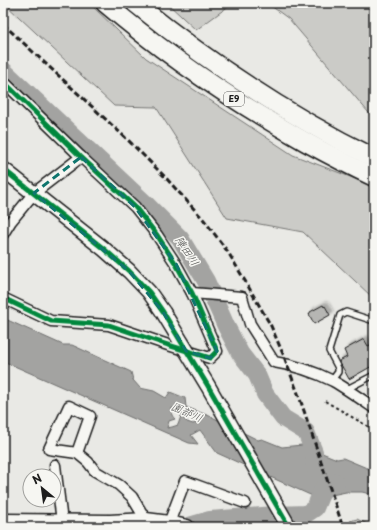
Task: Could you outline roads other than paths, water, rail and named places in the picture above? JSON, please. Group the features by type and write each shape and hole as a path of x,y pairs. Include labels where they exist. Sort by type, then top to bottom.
{"highway":[{"name":"E9","path":"105,3 160,47 232,97 333,157 374,177"},
{"name":"E9","path":"135,3 191,47 246,85 321,130 374,158"}],"street":[{"path":"3,81 135,207 157,235 176,264 192,293 217,351 210,358 109,325 51,321 3,298"},
{"path":"3,234 11,221 34,193 81,157"},
{"path":"3,169 104,249 129,271 148,292 163,312 208,386 289,527"},
{"path":"192,293 242,297 250,324 274,362 303,369 332,380 374,408"},
{"path":"77,453 90,416 69,406 49,450 77,453 88,462 95,471 119,485 132,497 146,520"},
{"path":"55,465 62,522"},
{"path":"3,521 112,524 146,520 179,525 185,481 245,503"}],"lane":[{"path":"332,380 338,372 338,368 329,351 340,315 346,312 374,320"},
{"path":"347,389 374,375"}],"water":[{"name":"園部川","path":"3,318 63,345 72,345 131,372 133,380 140,388 154,391 166,398 170,392 185,398 186,407 212,417 258,440 262,439 282,447 302,445 337,459 343,458 374,471 374,495 362,492 346,492 317,498 217,453 200,430 191,435 198,444 189,443 3,361","holes":["172,408 177,409 182,413 178,425 167,428 169,421 175,419 171,411","188,414 199,420 200,422 193,424 187,422 184,419"]}],"waterway":[{"name":"陣田川","path":"3,70 147,205 180,238 206,281 240,353 257,375 265,394 283,418 306,432 314,452 315,468"},
{"path":"186,527 210,520 306,514 315,508 323,489 336,482"}],"railway":[{"path":"3,24 128,140 166,178 204,220 228,252 271,326 283,354 299,396 343,527"}]}
